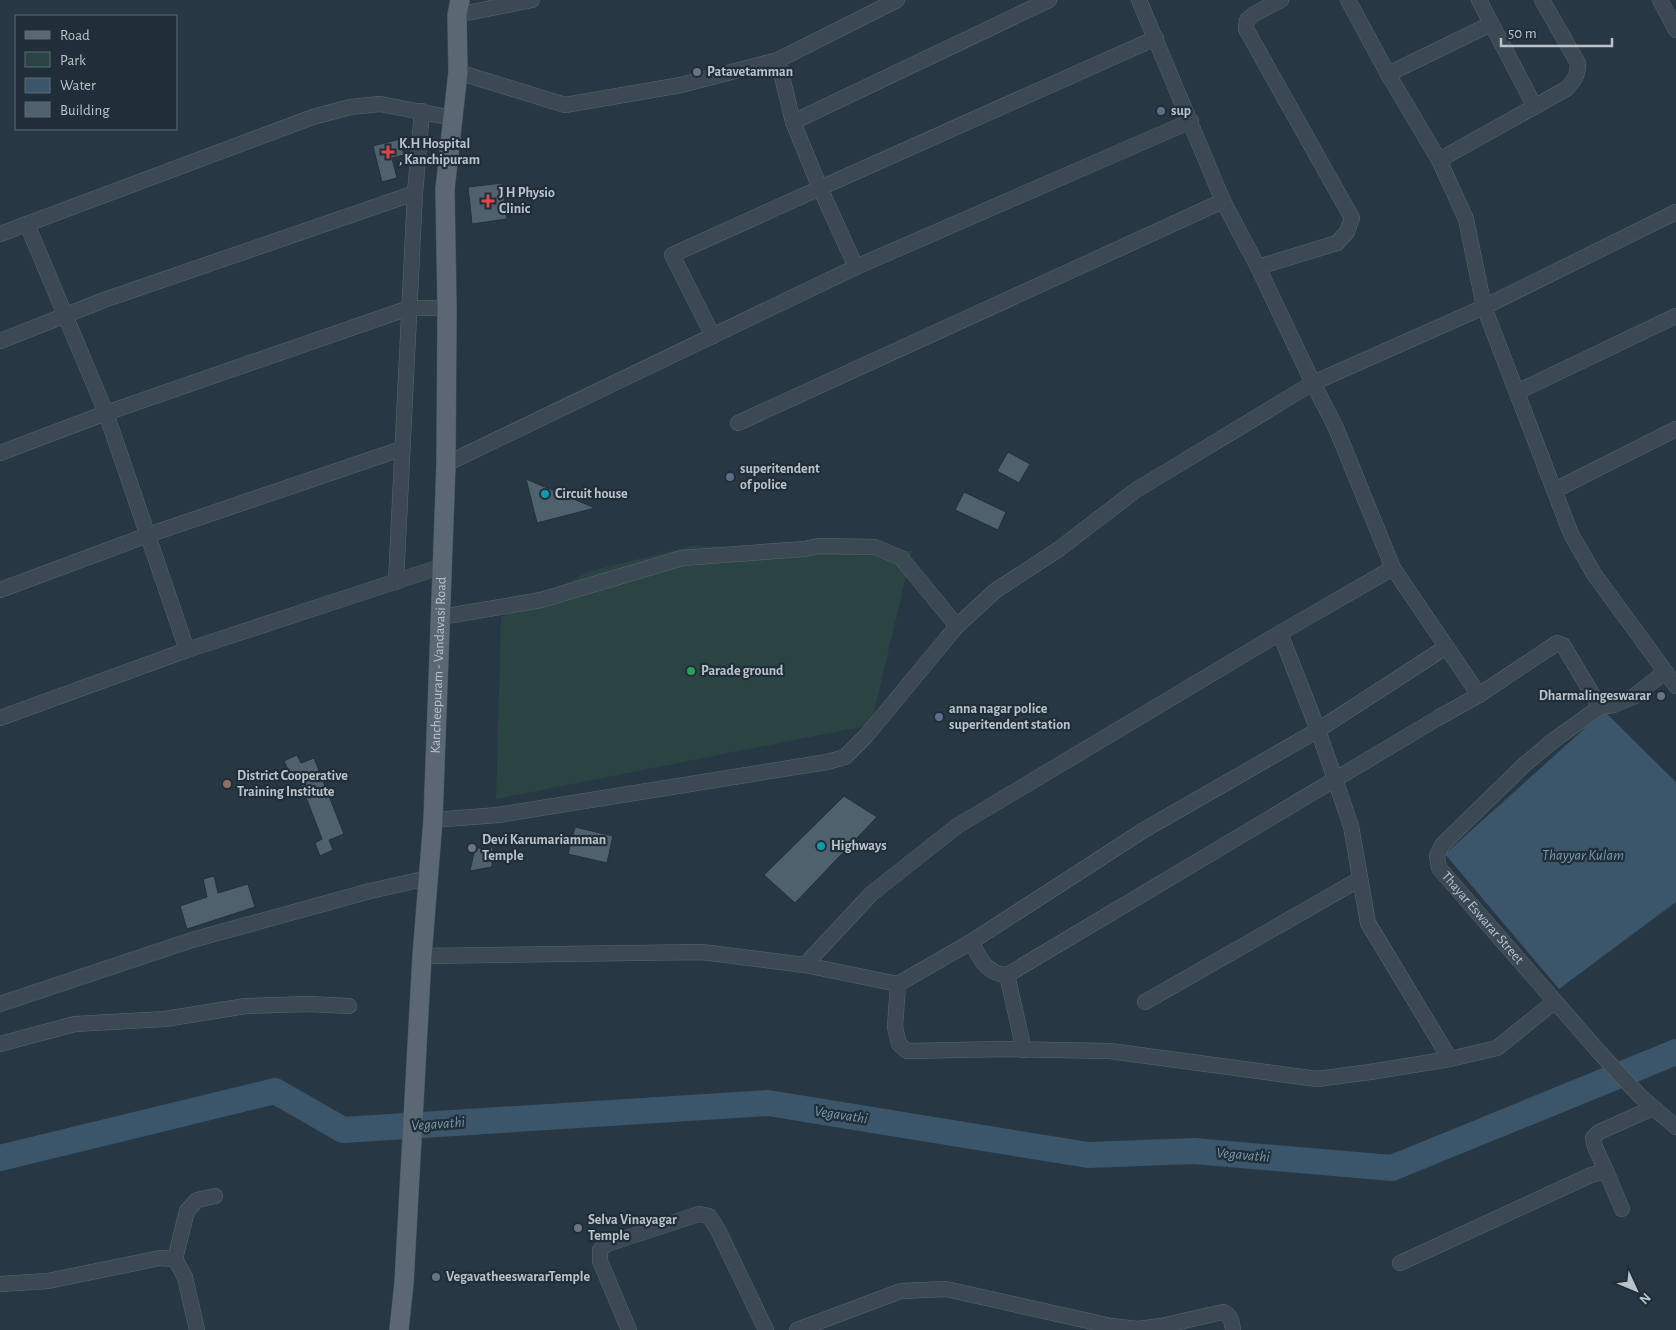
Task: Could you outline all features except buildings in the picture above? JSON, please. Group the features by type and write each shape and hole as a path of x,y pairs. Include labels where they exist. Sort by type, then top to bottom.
{"main road":[{"name":"Kancheepuram - Vandavasi Road","path":"399,1330 404,1283 422,956 433,820 446,464 447,308 445,189 458,72 458,7"}],"street":[{"path":"458,7 532,0"},
{"path":"458,72 566,105 681,85 778,60 897,0"},
{"path":"793,122 1049,0"},
{"path":"1139,0 1223,201 1258,267 1312,384 1336,428 1393,568 1480,695"},
{"path":"1258,267 1337,243 1347,232 1352,218 1246,29 1247,20 1254,14 1281,0"},
{"path":"1348,0 1388,74 1439,160 1466,219 1484,307 1571,534 1594,574 1676,686"},
{"path":"1479,0 1535,107"},
{"path":"1439,160 1566,90 1576,79 1578,63 1542,0"},
{"path":"1660,0 1676,30"},
{"path":"1388,74 1491,24"},
{"path":"713,336 672,256 1156,38"},
{"path":"778,60 793,122 820,188 856,267"},
{"path":"0,234 313,117 350,107 380,104 453,118"},
{"path":"396,582 402,483 401,448 415,193 422,111"},
{"path":"446,464 856,267 1191,121"},
{"path":"0,341 104,300 415,193"},
{"path":"738,423 1223,201"},
{"path":"433,820 498,815 827,762 845,757 866,736 957,626 994,591 1059,549 1136,490 1312,384 1484,307 1676,212"},
{"path":"27,224 106,412 187,650"},
{"path":"0,453 106,412 409,308 447,308"},
{"path":"1517,392 1676,316"},
{"path":"1555,490 1676,429"},
{"path":"0,590 148,535 401,448"},
{"path":"441,617 541,600 682,558 804,549 818,546 875,547 901,558 957,626"},
{"path":"0,718 187,650 443,566"},
{"path":"805,965 870,894 957,826 1280,633 1393,568"},
{"path":"1280,633 1318,730 1350,826 1368,923 1450,1059"},
{"path":"971,942 986,967 997,974 1007,975 1438,718 1480,695 1557,643 1562,645 1600,707"},
{"path":"422,956 702,952 805,965 898,984 971,942 1144,830 1318,730 1446,646"},
{"name":"Thayar Eswarar Street","path":"1665,672 1633,697 1614,705 1600,707 1554,740 1524,765 1442,844 1438,856 1439,868 1554,1002 1640,1096 1676,1127"},
{"path":"0,1004 192,940 370,891 428,878"},
{"path":"1145,1002 1360,880"},
{"path":"1007,975 1024,1050"},
{"path":"898,984 895,1027 899,1044 907,1051 1024,1050 1110,1052 1317,1079 1450,1059 1497,1048 1554,1002"},
{"path":"0,1044 75,1024 165,1018 246,1006 308,1004 349,1006"},
{"path":"1622,1209 1595,1147 1593,1138 1599,1132 1653,1108"},
{"path":"1400,1263 1591,1175 1606,1171"},
{"path":"197,1330 185,1277 175,1259 187,1210 197,1200 216,1196"},
{"path":"629,1330 600,1260 600,1250 607,1244 699,1214 709,1216 718,1230 766,1330"},
{"path":"0,1284 48,1281 160,1258 175,1259"},
{"path":"797,1330 901,1291 946,1289 1111,1326 1138,1330 1222,1312 1226,1313 1231,1319 1233,1330"}],"green space":[{"name":"Parade ground","path":"692,546 912,551 871,725 496,799 501,617 590,571"}],"water":[{"name":"Thayyar Kulam","path":"1604,711 1676,782 1676,902 1559,989 1445,854"}],"waterway":[{"name":"Vegavathi","path":"0,1158 275,1091 343,1130 768,1103 1088,1155 1194,1151 1392,1168 1676,1052"}],"place":[{"name":"Patavetamman","path":"697,72"},
{"name":"sup","path":"1161,111"},
{"name":"K.H Hospital , Kanchipuram","path":"388,152"},
{"name":"J H Physio Clinic","path":"488,201"},
{"name":"superitendent of police","path":"730,477"},
{"name":"Circuit house","path":"545,494"},
{"name":"Parade ground","path":"691,671"},
{"name":"Dharmalingeswarar","path":"1661,696"},
{"name":"anna nagar police superitendent station","path":"939,717"},
{"name":"District Cooperative Training Institute","path":"227,784"},
{"name":"Highways","path":"821,846"},
{"name":"Devi Karumariamman Temple","path":"472,848"},
{"name":"Selva Vinayagar Temple","path":"578,1228"},
{"name":"VegavatheeswararTemple","path":"436,1277"}]}
